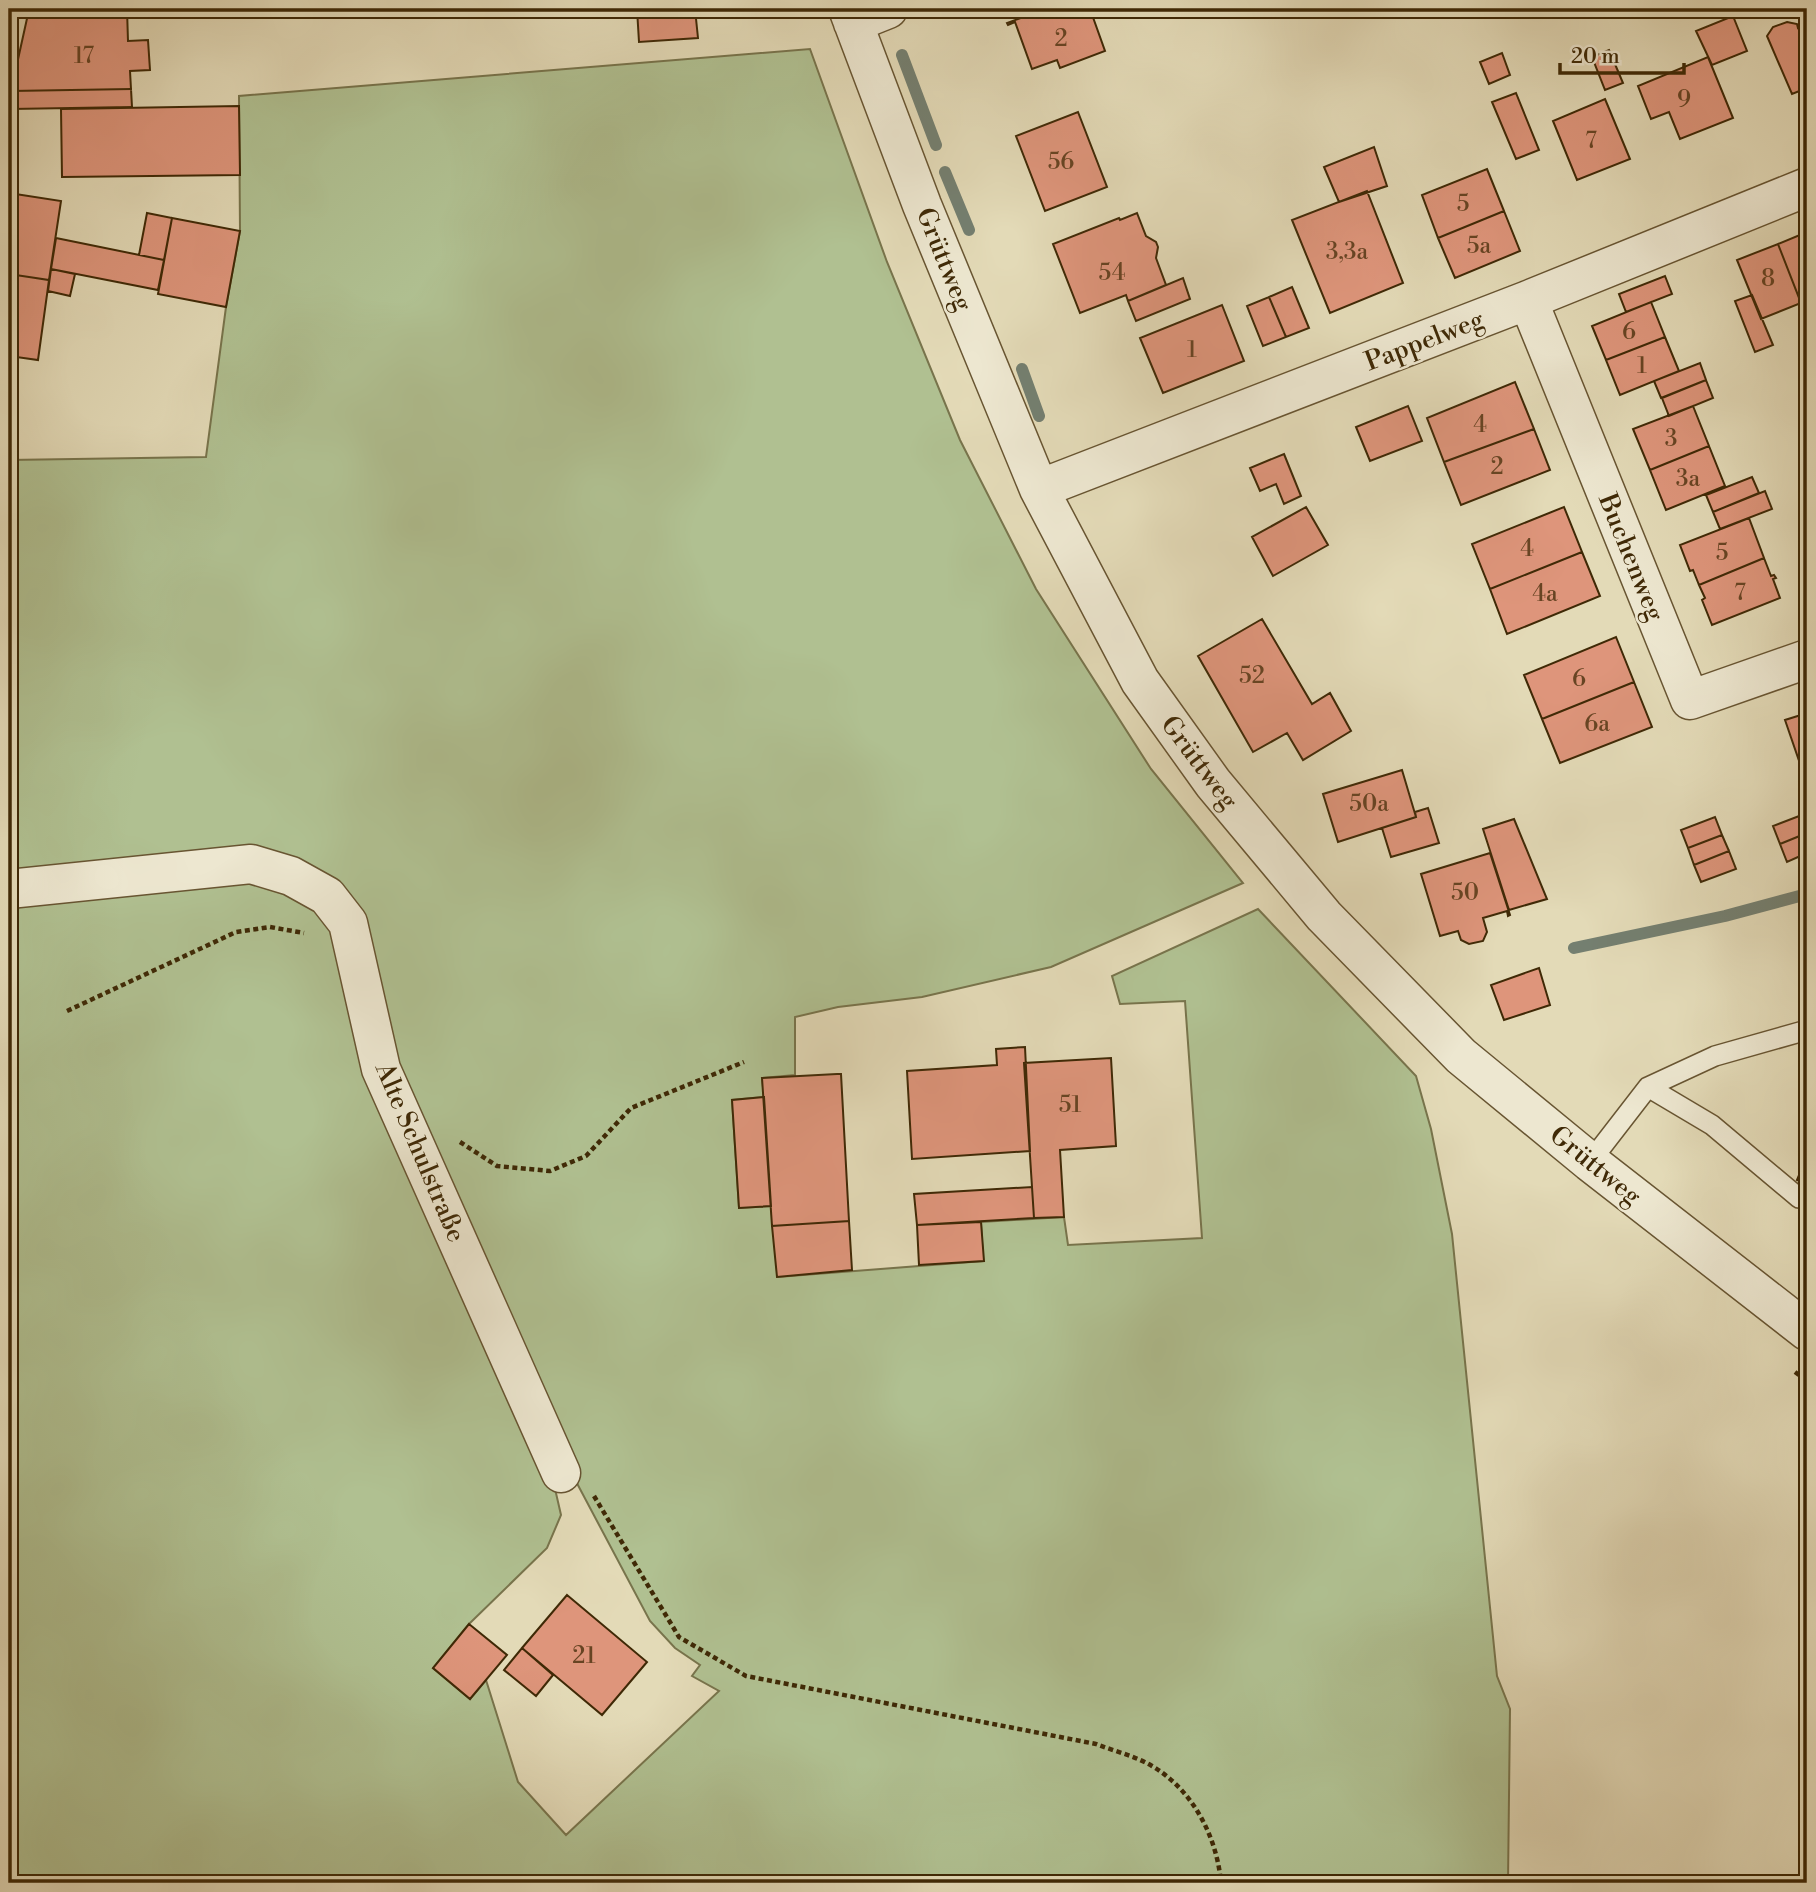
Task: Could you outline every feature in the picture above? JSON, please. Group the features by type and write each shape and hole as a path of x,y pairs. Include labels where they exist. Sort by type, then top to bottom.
{"street":[{"path":"850,16 888,9"},
{"name":"Grüttweg","path":"850,16 922,205 1039,489 1140,681 1213,783 1324,916 1461,1056 1807,1331"},
{"name":"Pappelweg","path":"1039,489 1528,300 1807,187"},
{"name":"Buchenweg","path":"1528,300 1690,700 1807,659"},
{"name":"Alte Schulstraße","path":"9,890 251,864 291,876 327,896 348,923 381,1069 561,1473"}],"lane":[{"path":"1590,1161 1648,1087 1716,1056 1807,1030"},
{"path":"1648,1087 1712,1125 1799,1198 1807,1196"}],"path":[{"path":"593,1495 678,1637 746,1676 1096,1744 1151,1765 1181,1788 1208,1829 1220,1883"}],"green space":[{"path":"810,49 887,262 960,440 1036,589 1151,769 1243,883 1051,967 922,997 838,1007 795,1017 795,1075 762,1078 764,1097 732,1100 739,1208 771,1206 778,1277 983,1261 981,1222 1064,1217 1068,1245 1202,1238 1185,1001 1120,1004 1112,976 1258,909 1416,1076 1431,1129 1452,1234 1497,1676 1510,1709 1508,1883 9,1883 9,900 257,876 297,888 327,909 342,939 368,1065 553,1480 561,1515 547,1548 469,1624 433,1668 470,1699 486,1680 518,1782 566,1835 719,1691 692,1676 700,1665 675,1648 650,1621 571,1472 388,1061 361,926 345,899 328,880 308,866 255,857 9,881 9,460 206,457 226,307 240,231 239,96"}],"building":[{"path":"97,9 127,9 128,41 148,40 150,70 130,71 131,89 11,91 28,14 98,13"},
{"path":"637,9 695,9 698,38 639,42"},
{"path":"1046,9 1090,9 1105,51 1060,68 1057,60 1032,69 1015,22 1008,25 1007,23"},
{"path":"1733,16 1747,51 1712,65 1696,31"},
{"path":"1787,22 1797,24 1798,28 1807,24 1807,88 1792,94 1767,36 1773,27"},
{"path":"1609,50 1623,83 1605,90 1592,57"},
{"path":"1502,53 1510,75 1489,84 1480,62"},
{"path":"1708,57 1733,118 1680,139 1669,112 1651,119 1638,86"},
{"path":"131,89 132,107 11,109 11,91"},
{"path":"1516,93 1539,150 1516,159 1492,102"},
{"path":"1605,99 1630,159 1577,180 1553,121"},
{"path":"239,106 240,175 62,177 61,109"},
{"path":"1078,112 1107,187 1045,211 1016,136"},
{"path":"1374,147 1387,186 1339,202 1324,167"},
{"path":"1487,169 1504,211 1438,238 1422,195"},
{"path":"1367,191 1403,283 1330,313 1292,220"},
{"path":"9,193 61,201 49,280 9,274"},
{"path":"1504,211 1520,251 1455,278 1438,238"},
{"path":"147,213 172,218 164,260 139,255"},
{"path":"1137,213 1146,236 1156,242 1156,258 1166,285 1128,301 1126,295 1080,313 1053,244"},
{"path":"172,218 240,231 226,307 158,294"},
{"path":"1807,232 1807,301 1801,303 1778,244"},
{"path":"56,238 164,260 158,290 51,269"},
{"path":"1778,244 1801,303 1761,319 1737,260"},
{"path":"51,269 75,274 70,296 48,291"},
{"path":"9,274 49,280 38,360 9,356"},
{"path":"1665,276 1672,294 1626,312 1619,294"},
{"path":"1183,278 1190,299 1136,321 1128,301"},
{"path":"1292,287 1309,328 1286,337 1269,297"},
{"path":"1752,295 1773,345 1755,352 1735,301"},
{"path":"1269,297 1286,337 1263,346 1247,306"},
{"path":"1651,302 1665,337 1606,360 1592,326"},
{"path":"1222,305 1244,361 1163,393 1140,338"},
{"path":"1665,337 1679,371 1620,395 1606,360"},
{"path":"1700,363 1706,380 1661,398 1654,381"},
{"path":"1706,380 1713,398 1669,416 1662,398"},
{"path":"1515,382 1534,429 1444,462 1427,418"},
{"path":"1408,406 1422,441 1370,461 1356,427"},
{"path":"1693,406 1709,446 1650,470 1633,429"},
{"path":"1534,429 1550,470 1461,505 1444,462"},
{"path":"1709,446 1725,486 1666,510 1650,470"},
{"path":"1284,454 1301,496 1284,504 1276,484 1260,491 1250,468"},
{"path":"1752,477 1759,493 1713,512 1706,495"},
{"path":"1765,491 1772,509 1720,529 1713,512"},
{"path":"1306,507 1328,545 1273,576 1252,537"},
{"path":"1564,507 1582,552 1490,589 1472,544"},
{"path":"1749,518 1764,558 1699,585 1693,570 1690,571 1680,545"},
{"path":"1807,541 1807,559 1801,544"},
{"path":"1582,552 1600,596 1507,634 1490,589"},
{"path":"1764,558 1771,576 1776,578 1773,579 1780,598 1712,625 1699,585"},
{"path":"1262,619 1312,704 1330,693 1351,731 1303,760 1287,733 1253,752 1198,656"},
{"path":"1616,637 1634,682 1542,719 1524,675"},
{"path":"1634,682 1652,727 1560,763 1542,719"},
{"path":"1804,714 1805,718 1807,717 1807,784 1785,720"},
{"path":"1402,770 1416,817 1338,842 1323,794"},
{"path":"1428,808 1439,843 1391,857 1382,828 1416,817 1415,812"},
{"path":"1807,813 1807,833 1780,844 1773,826"},
{"path":"1715,817 1722,835 1688,848 1681,830"},
{"path":"1514,819 1547,899 1509,910 1483,829"},
{"path":"1807,833 1807,853 1787,862 1780,844"},
{"path":"1722,835 1729,851 1694,865 1688,848"},
{"path":"1729,851 1736,869 1701,882 1694,865"},
{"path":"1490,853 1510,915 1508,916 1507,911 1483,918 1487,932 1483,941 1469,944 1461,940 1458,931 1440,936 1421,874"},
{"path":"1539,968 1550,1005 1504,1020 1491,985"},
{"path":"1025,1047 1030,1151 912,1159 907,1071 997,1065 996,1049"},
{"path":"1111,1058 1116,1146 1060,1150 1064,1217 1034,1218 1024,1063"},
{"path":"841,1074 849,1221 772,1226 762,1078"},
{"path":"764,1097 771,1206 739,1208 732,1100"},
{"path":"1802,1168 1807,1170 1807,1184 1797,1180"},
{"path":"1032,1187 1034,1218 917,1225 914,1194"},
{"path":"849,1221 852,1270 777,1277 772,1226"},
{"path":"981,1222 984,1261 919,1265 917,1225"},
{"path":"567,1595 647,1662 602,1715 522,1648"},
{"path":"469,1624 507,1655 470,1699 433,1668"},
{"path":"522,1648 553,1675 536,1696 504,1670"}],"waterway":[{"path":"902,55 936,145"},
{"path":"945,172 969,230"},
{"path":"1022,369 1039,416"},
{"path":"1574,948 1725,916 1807,894"}]}
